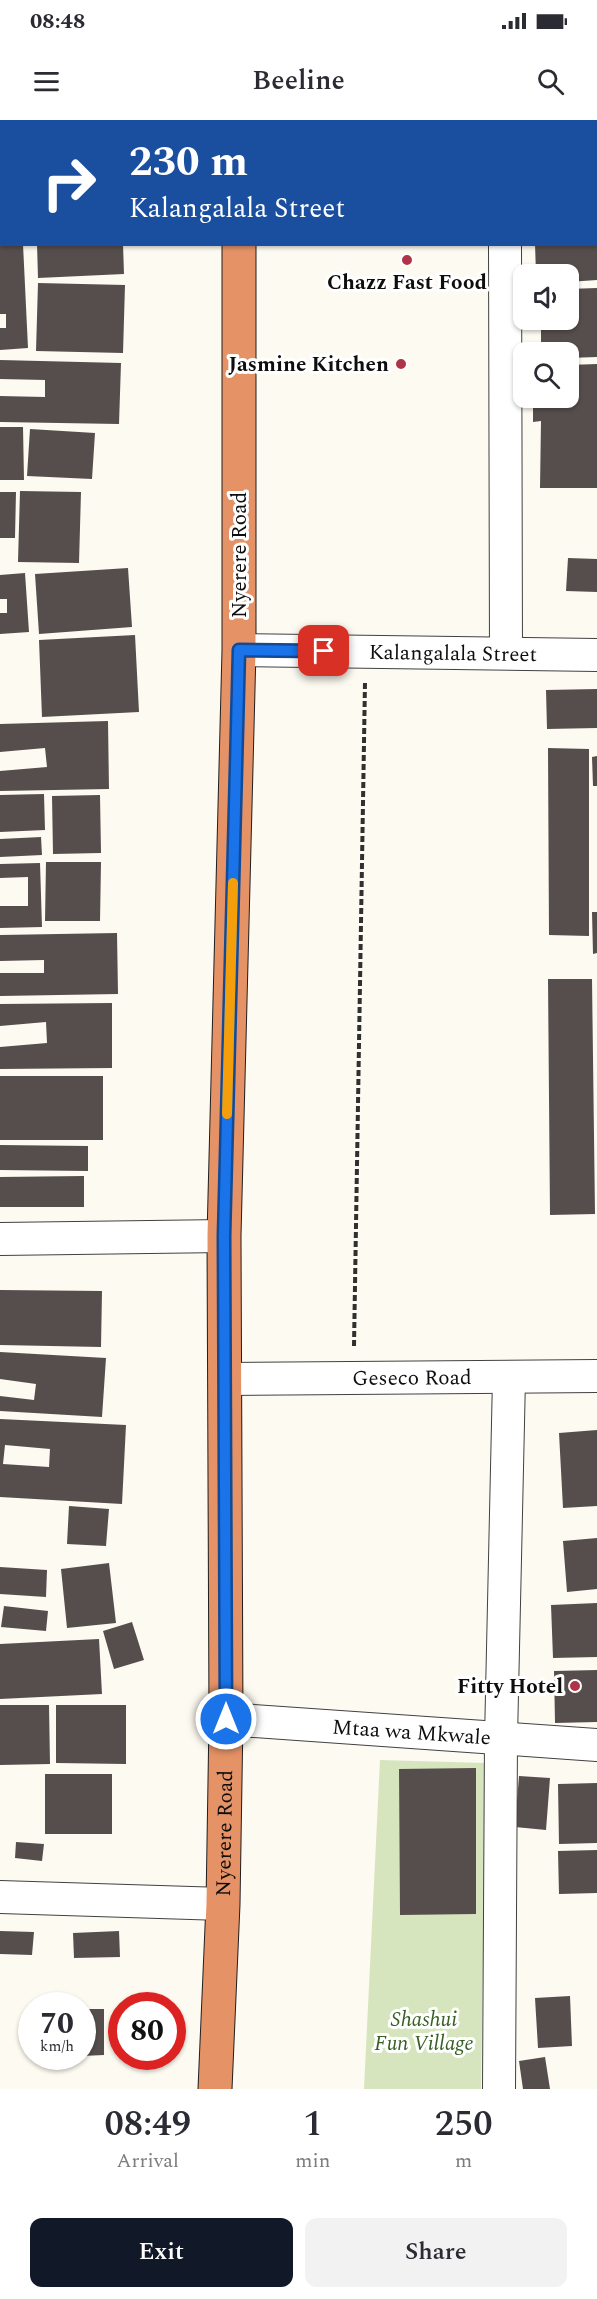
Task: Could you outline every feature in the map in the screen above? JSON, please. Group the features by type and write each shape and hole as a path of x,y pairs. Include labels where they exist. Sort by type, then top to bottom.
{"highway":[{"name":"Nyerere Road","path":"215,2089 223,1904 226,1719 224,1236 239,650 239,246"}],"street":[{"path":"505,246 506,653"},
{"name":"Kalangalala Street","path":"239,650 597,656"},
{"path":"0,1239 224,1236"},
{"name":"Geseco Road","path":"226,1379 597,1376"},
{"path":"499,2089 501,1739 509,1378"},
{"name":"Mtaa wa Mkwale","path":"226,1719 597,1745"},
{"path":"0,1897 223,1904"}],"path":[{"path":"353,1378 366,651"}],"green space":[{"name":"Shashui Fun Village","path":"380,1760 486,1763 481,2089 364,2089"}],"building":[{"path":"0,246 23,246 28,348 0,350 0,328 6,328 6,314 0,314"},
{"path":"37,246 123,246 124,274 38,278"},
{"path":"535,246 597,246 597,280 579,281 579,264 536,264"},
{"path":"38,283 125,285 123,353 36,351"},
{"path":"597,288 597,357 579,358 579,342 541,342 541,330 579,330 579,289"},
{"path":"0,360 121,363 119,424 0,422 0,396 45,397 45,380 0,379"},
{"path":"597,364 597,488 540,488 541,421 533,422 533,408 579,408 579,365"},
{"path":"0,427 23,427 24,480 0,480"},
{"path":"30,429 95,433 92,479 27,476"},
{"path":"20,491 81,492 79,563 18,562"},
{"path":"0,492 16,492 15,538 0,538"},
{"path":"568,558 597,559 597,592 566,591"},
{"path":"128,568 132,627 39,634 35,574"},
{"path":"25,573 29,632 0,634 0,613 7,613 7,599 0,599 0,575"},
{"path":"135,635 139,712 42,717 39,640"},
{"path":"597,689 597,728 547,729 546,690"},
{"path":"108,721 109,789 0,791 0,771 47,767 45,748 0,752 0,724"},
{"path":"548,748 589,749 589,936 549,935"},
{"path":"597,756 597,786 593,786 592,757"},
{"path":"44,794 45,830 0,832 0,795"},
{"path":"100,795 101,853 53,854 52,796"},
{"path":"41,837 42,855 0,857 0,839"},
{"path":"46,862 101,862 100,921 45,921"},
{"path":"40,863 42,927 0,928 0,906 28,906 28,877 0,878 0,864"},
{"path":"592,912 597,912 597,953 593,954"},
{"path":"117,933 118,994 0,996 0,973 44,973 44,960 0,961 0,935"},
{"path":"548,979 592,979 595,1214 550,1215"},
{"path":"112,1003 112,1068 0,1069 0,1047 47,1043 46,1022 0,1026 0,1004"},
{"path":"0,1076 103,1076 103,1140 0,1140"},
{"path":"0,1145 88,1146 88,1171 0,1170"},
{"path":"84,1176 84,1207 0,1207 0,1177"},
{"path":"0,1290 102,1291 101,1347 0,1345"},
{"path":"0,1352 106,1358 102,1417 0,1411 0,1396 34,1400 36,1384 0,1379"},
{"path":"0,1419 126,1425 122,1504 0,1497","holes":["5,1445 50,1449 49,1467 3,1464"]},
{"path":"597,1430 597,1506 563,1508 559,1433"},
{"path":"69,1506 109,1509 106,1546 67,1544"},
{"path":"597,1538 597,1589 567,1592 563,1541"},
{"path":"109,1563 116,1623 67,1628 61,1569"},
{"path":"0,1567 47,1570 46,1597 0,1594"},
{"path":"597,1603 597,1657 553,1658 551,1605"},
{"path":"4,1606 48,1611 46,1631 1,1627"},
{"path":"132,1622 144,1660 114,1669 103,1631"},
{"path":"99,1639 102,1694 0,1699 0,1644"},
{"path":"597,1670 597,1722 555,1723 554,1671"},
{"path":"0,1705 49,1705 50,1764 0,1765"},
{"path":"56,1705 126,1705 126,1764 56,1763"},
{"path":"476,1768 476,1914 400,1915 399,1769"},
{"path":"45,1774 112,1774 112,1834 45,1834"},
{"path":"519,1776 550,1778 546,1830 515,1827"},
{"path":"597,1783 597,1843 559,1844 558,1784"},
{"path":"16,1842 44,1844 42,1861 15,1858"},
{"path":"597,1850 597,1893 559,1894 558,1851"},
{"path":"0,1931 34,1932 32,1955 0,1954"},
{"path":"119,1931 120,1957 74,1958 73,1933"},
{"path":"570,1996 572,2046 538,2048 535,1998"},
{"path":"96,2009 104,2009 104,2055 96,2055"},
{"path":"545,2057 550,2089 523,2089 519,2061"}],"slow traffic":[{"path":"227,1114 233,883"}],"place":[{"name":"Chazz Fast Food","path":"407,260"},
{"name":"Jasmine Kitchen","path":"401,364"},
{"name":"Fitty Hotel","path":"575,1686"}],"route":[{"path":"226,1719 224,1236 239,650 324,651"}]}
